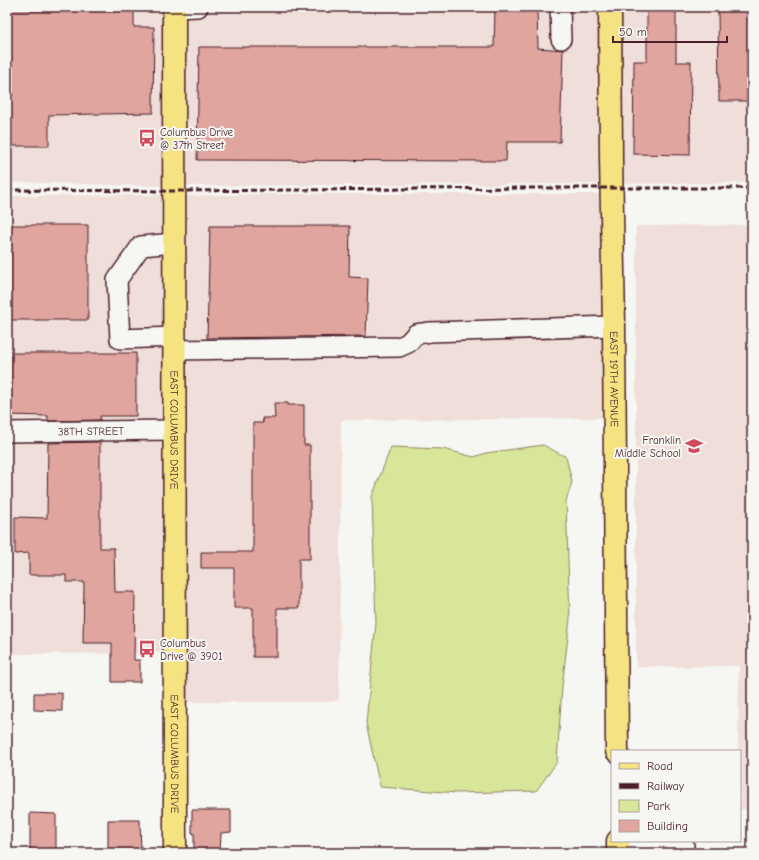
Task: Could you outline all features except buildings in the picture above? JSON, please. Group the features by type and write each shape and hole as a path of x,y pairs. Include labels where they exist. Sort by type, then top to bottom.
{"main road":[{"name":"EAST COLUMBUS DRIVE","path":"174,7 175,853"},
{"name":"EAST 19TH AVENUE","path":"610,7 617,750"}],"lane":[{"path":"174,7 198,7"},
{"path":"560,7 561,39"},
{"path":"174,243 141,246 117,280 120,340 174,344 399,347 408,343 416,334 430,332 614,326"},
{"name":"38TH STREET","path":"7,432 175,430"},
{"path":"618,846 684,845"}],"shaded area":[{"path":"7,7 752,7 752,183 155,186 7,182"},
{"path":"269,194 611,194 612,418 341,420 339,700 328,702 180,702 179,196"},
{"path":"172,195 174,653 7,654 7,196"},
{"name":"Franklin Middle School","path":"752,225 752,810 741,809 741,750 738,750 739,666 636,667 636,226"}],"green space":[{"path":"543,445 566,457 572,482 566,501 570,619 562,687 557,762 536,791 457,793 380,787 366,723 376,623 372,497 391,447 443,449 474,457 486,453"}],"railway":[{"path":"7,190 174,191 752,188"}],"place":[{"name":"Columbus Drive @ 37th Street","path":"147,138"},
{"name":"Franklin Middle School","path":"694,446"},
{"name":"Columbus Drive @ 3901","path":"147,649"}]}
